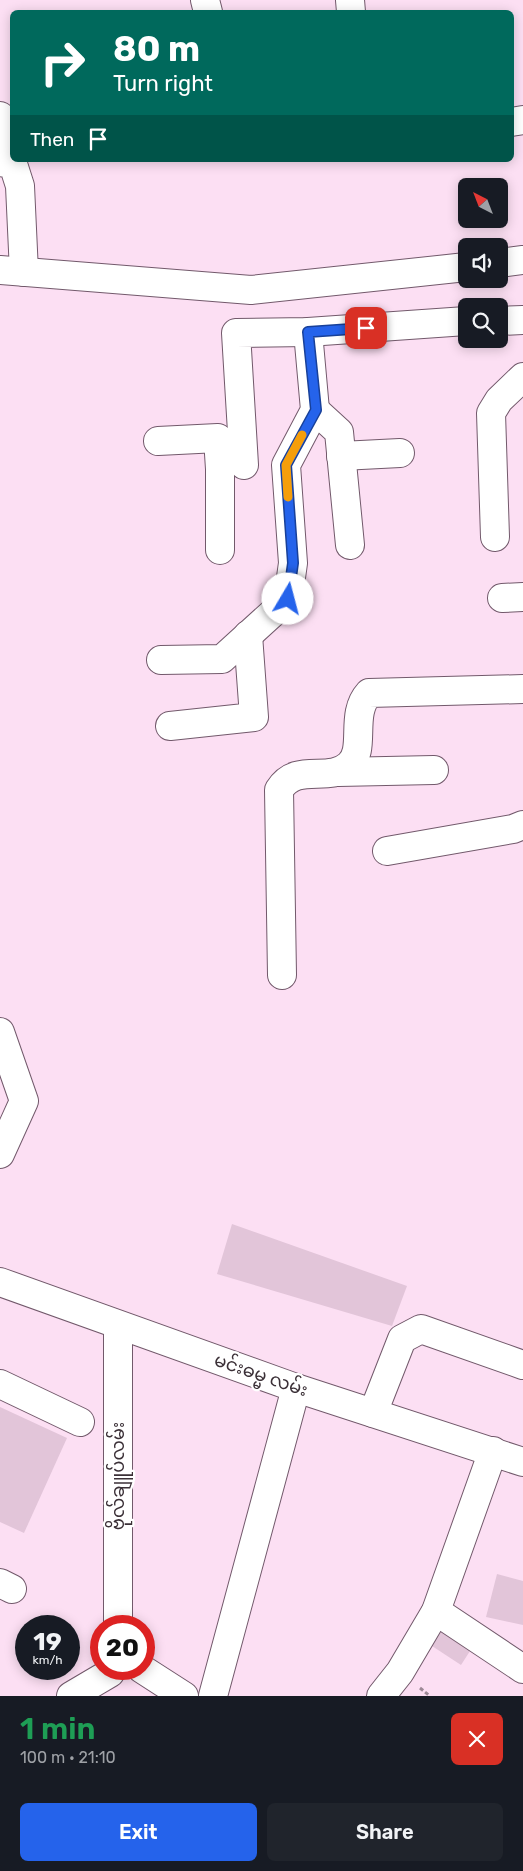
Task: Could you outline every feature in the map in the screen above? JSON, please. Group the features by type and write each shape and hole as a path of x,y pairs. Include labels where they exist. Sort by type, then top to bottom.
{"street":[{"path":"0,116 6,163 20,186 12,271 251,290 458,268"},
{"path":"508,262 523,260"},
{"path":"508,321 523,320"},
{"path":"220,550 232,467 236,333 308,332 458,323"},
{"path":"161,660 222,659 288,599 293,563 286,465 316,410 308,332"},
{"path":"494,537 491,413 499,400 523,377"},
{"path":"316,410 339,432 350,546"},
{"path":"158,441 218,438 232,467"},
{"path":"341,456 400,454"},
{"path":"232,467 286,465"},
{"path":"170,726 254,717 248,635"},
{"path":"338,772 349,766 356,757 359,708 362,700 369,693 523,689"},
{"path":"282,975 279,790 284,782 292,777 338,772 434,770"},
{"path":"388,851 513,829 523,825"},
{"path":"0,1032 24,1101 0,1154"},
{"name":"မင်းဓမ္မ လမ်း","path":"0,1282 296,1388 523,1462"},
{"name":"ဗိုလ်ချူပ်လမ်း","path":"118,1325 118,1615"},
{"path":"373,1413 402,1339 421,1329 523,1365"},
{"path":"0,1384 80,1422"},
{"path":"213,1696 296,1388"},
{"path":"381,1696 400,1672 436,1610 493,1451"},
{"path":"436,1610 523,1670"},
{"path":"155,1677 184,1696"},
{"path":"71,1696 110,1680"}],"building":[{"path":"232,1224 407,1286 392,1326 217,1274"},
{"path":"0,1407 67,1438 24,1533 0,1522"},
{"path":"497,1574 523,1581 523,1625 486,1617"},
{"path":"441,1632 470,1651 461,1665 432,1646"}],"slow traffic":[{"path":"288,497 286,465 302,435"}],"route":[{"path":"288,599 293,563 286,465 316,410 308,332 366,328"}]}
